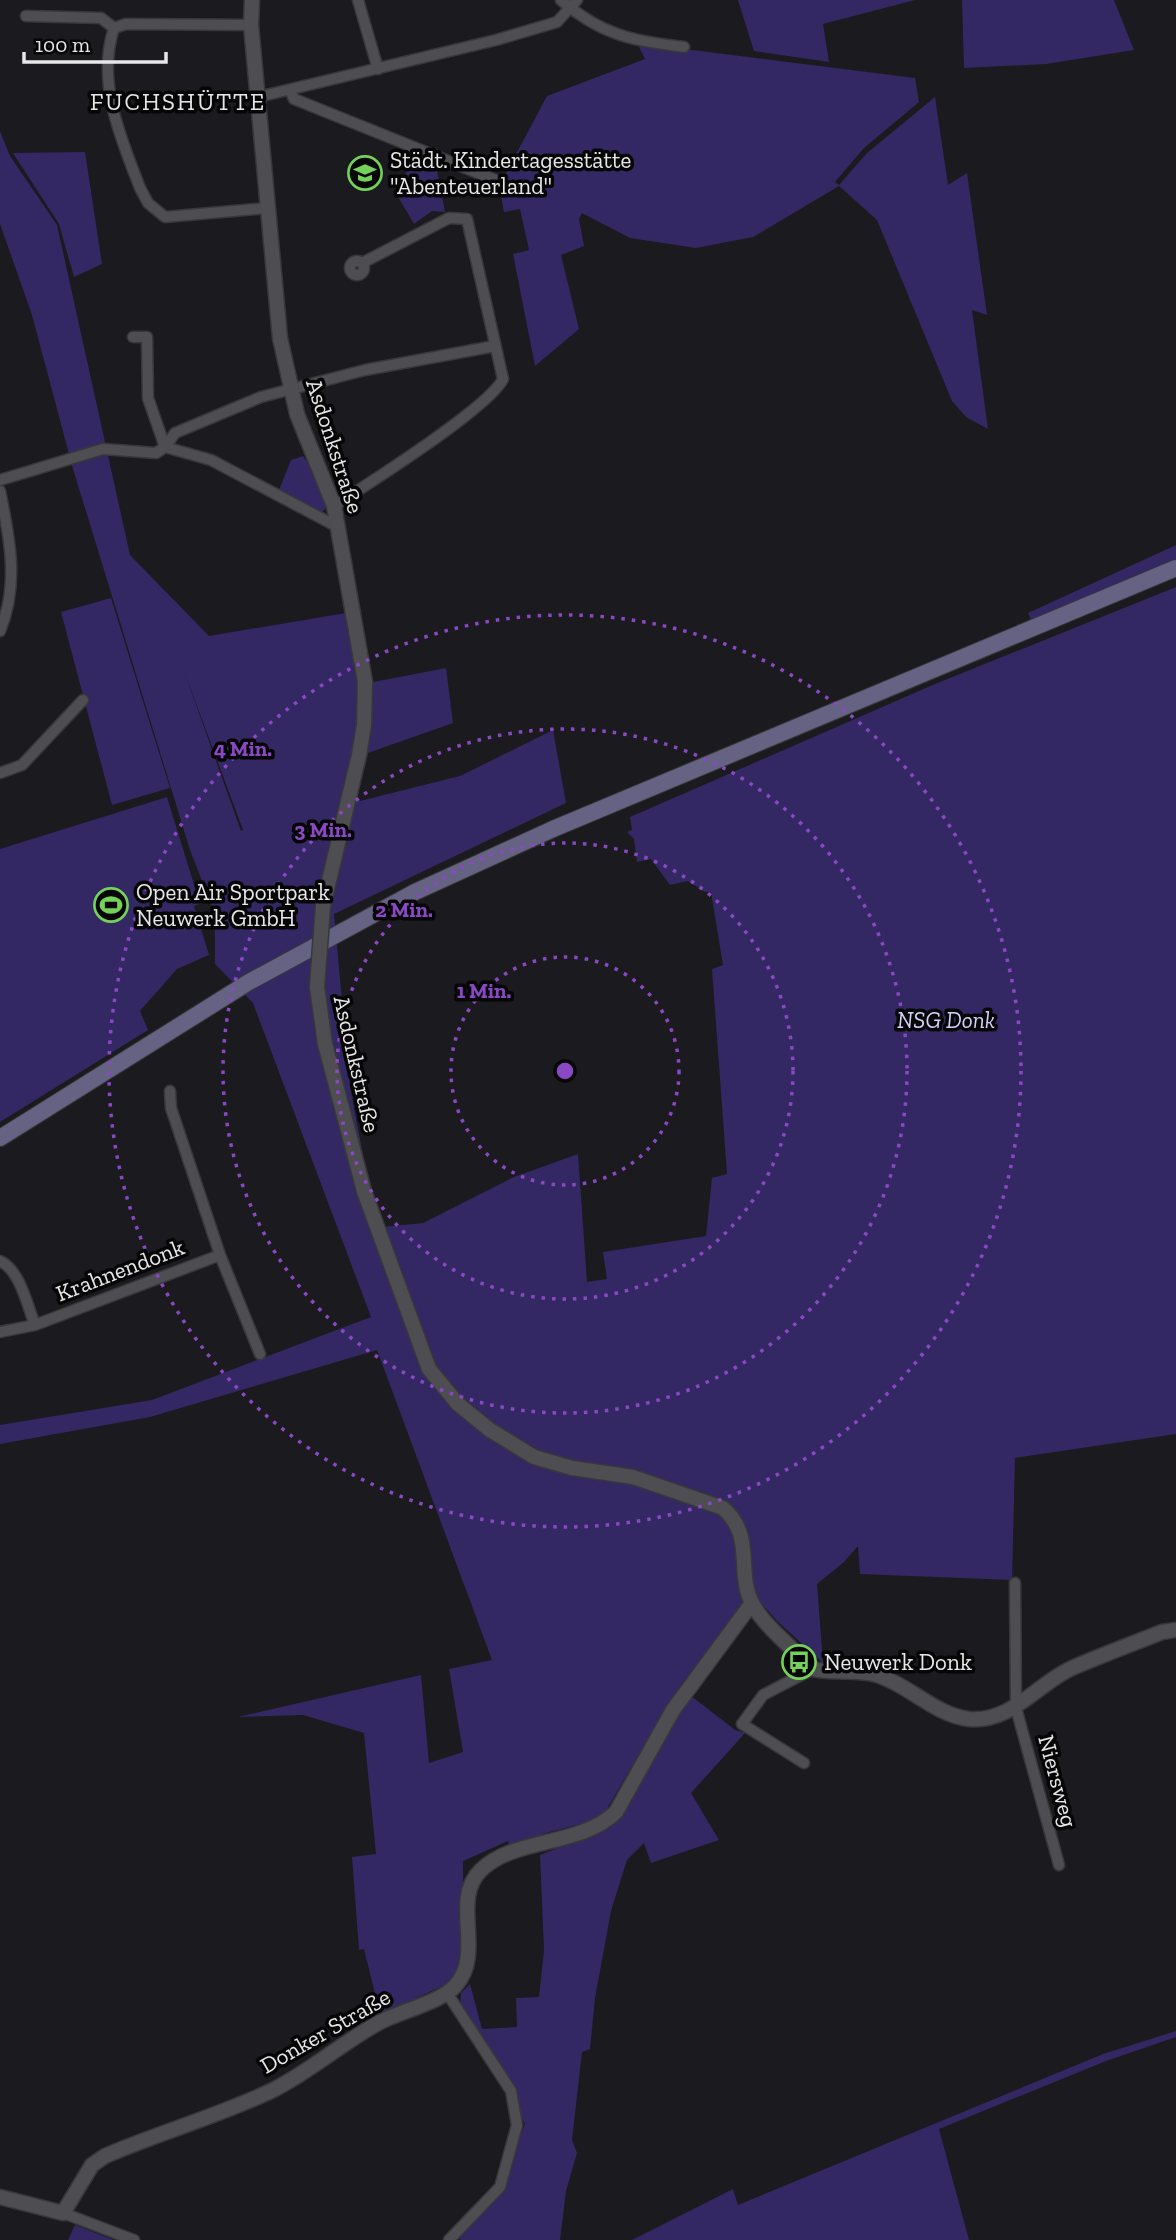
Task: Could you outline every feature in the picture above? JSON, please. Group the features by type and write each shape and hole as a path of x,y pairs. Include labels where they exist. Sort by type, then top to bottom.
{"main road":[{"path":"0,1138 249,982 415,892 553,829 1176,568"}],"street":[{"name":"Asdonkstraße","path":"252,0 251,25 280,338 290,390 334,506 363,659 366,705 359,755 323,906 317,987 325,1044 364,1191 436,1381 458,1404 490,1430 534,1457 572,1468 633,1477 723,1508 734,1518 740,1529 752,1603"},
{"path":"358,0 378,69"},
{"path":"561,0 574,4 590,24 634,41 684,47"},
{"path":"258,97 557,22 574,4"},
{"path":"26,16 102,18 114,29"},
{"path":"251,25 125,24 114,29 109,43 108,92 123,144 148,203 165,217 176,219 268,208"},
{"path":"290,90 294,99 498,181"},
{"path":"334,506 394,467 500,384 504,373 495,346 467,219 449,218 362,263"},
{"path":"133,337 147,337 148,398 165,447"},
{"path":"0,480 103,449 156,453 165,447 175,433 261,397 365,370 495,346"},
{"path":"165,447 211,460 314,517 338,527"},
{"path":"0,491 11,554 12,586 0,631"},
{"path":"0,773 22,765 83,700"},
{"name":"Krahnendonk","path":"170,1091 171,1108 220,1255 260,1354"},
{"name":"Krahnendonk","path":"0,1332 35,1325 220,1255"},
{"name":"Krahnendonk","path":"0,1261 10,1267 15,1275 35,1325"},
{"path":"1015,1583 1016,1708"},
{"path":"449,2240 500,2187 517,2125 512,2091 447,1993 458,1984 467,1965 467,1893 482,1868 508,1855 603,1824 616,1812 673,1710 752,1603 813,1669"},
{"path":"804,1763 742,1724 762,1695 813,1669 876,1675 954,1716 969,1719 1002,1715 1016,1708 1046,1682 1072,1669 1162,1632 1176,1630"},
{"name":"Niersweg","path":"1016,1708 1059,1865"},
{"name":"Donker Straße","path":"63,2213 92,2165 105,2156 271,2090 305,2072 379,2022 447,1993"},
{"path":"0,2197 63,2213 134,2240"}],"green space":[{"path":"738,0 915,0 823,24 829,62 754,51"},
{"path":"962,0 1114,0 1134,50 1046,64 964,68"},
{"path":"637,43 915,78 919,102 864,148 835,182 839,185 867,153 935,97 948,185 967,173 987,315 972,310 988,429 966,417 952,401 877,220 839,186 753,237 696,248 630,238 582,213 579,219 584,246 561,255 579,329 535,366 513,254 529,250 520,209 504,212 499,186 547,96 645,59"},
{"name":"NSG Donk","path":"0,131 10,156 57,225 130,555 209,636 346,613 358,685 446,668 453,723 368,753 357,798 360,801 460,776 553,730 566,803 334,914 350,1087 364,1160 382,1227 423,1223 514,1177 578,1154 587,1282 607,1279 603,1252 706,1236 712,1178 727,1174 712,969 723,965 711,892 705,892 688,881 670,885 651,859 637,862 634,839 627,832 632,830 630,817 935,684 1176,587 1176,1434 1015,1458 1012,1580 860,1574 858,1546 844,1562 817,1584 823,1663 777,1621 754,1595 716,1642 645,1744 601,1819 546,1833 509,1847 508,1841 463,1861 464,1958 455,1980 383,2014 380,2013 364,1949 359,1950 352,1857 376,1854 364,1733 303,1715 238,1717 421,1675 429,1763 463,1752 449,1669 492,1660 377,1350 150,1417 0,1444 0,1425 152,1400 371,1317 253,1003 215,964 215,914 190,850 73,469 32,315 0,224","holes":["184,671 243,830 241,831"]},
{"path":"85,152 102,264 74,277 59,224 13,153"},
{"path":"414,153 435,161 445,212 432,211 414,224 397,195"},
{"path":"303,456 313,470 326,508 319,515 277,495 291,460"},
{"path":"1176,545 1176,559 1031,620 1028,613"},
{"path":"111,598 170,788 112,805 61,612"},
{"path":"167,797 200,904 194,906 209,955 177,969 140,1011 148,1030 0,1122 0,849"},
{"path":"690,1695 735,1730 745,1733 691,1793 719,1840 651,1863 644,1843 627,1860 611,1911 595,1998 590,2049 582,2052 572,2140 577,2153 566,2191 560,2240 461,2240 456,2235 493,2200 525,2124 460,2007 461,1993 470,1984 482,2029 517,2027 516,1998 539,1997 544,1950 540,1855 607,1827"},
{"path":"1176,2031 1176,2037 1106,2061 939,2129 969,2240 632,2240 733,2189 738,2205 1103,2054"},
{"path":"75,2225 114,2240 68,2240"}],"place":[{"name":"Städt. Kindertagesstätte \"Abenteuerland\"","path":"365,173"},
{"name":"Open Air Sportpark Neuwerk GmbH","path":"111,905"},
{"name":"Neuwerk Donk","path":"799,1662"}],"district":[{"name":"FUCHSHÜTTE","path":"178,101"}]}
